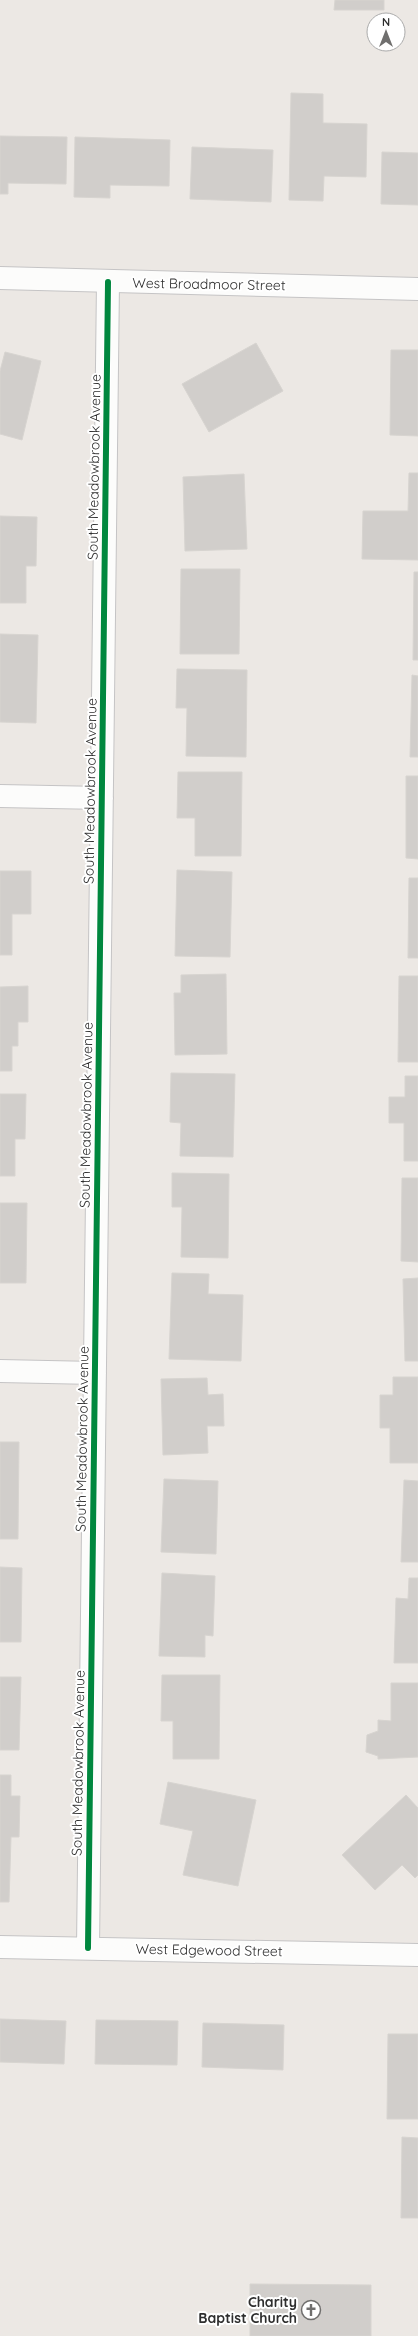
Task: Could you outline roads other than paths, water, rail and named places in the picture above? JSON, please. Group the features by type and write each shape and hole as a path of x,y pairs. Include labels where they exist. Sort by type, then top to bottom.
{"street":[{"name":"West Broadmoor Street","path":"0,278 418,289"},
{"name":"South Meadowbrook Avenue","path":"88,1948 108,282"},
{"path":"0,796 102,798"},
{"path":"0,1371 95,1373"},
{"name":"West Edgewood Street","path":"0,1947 418,1954"}],"place":[{"name":"Charity Baptist Church","path":"311,2310"}]}
